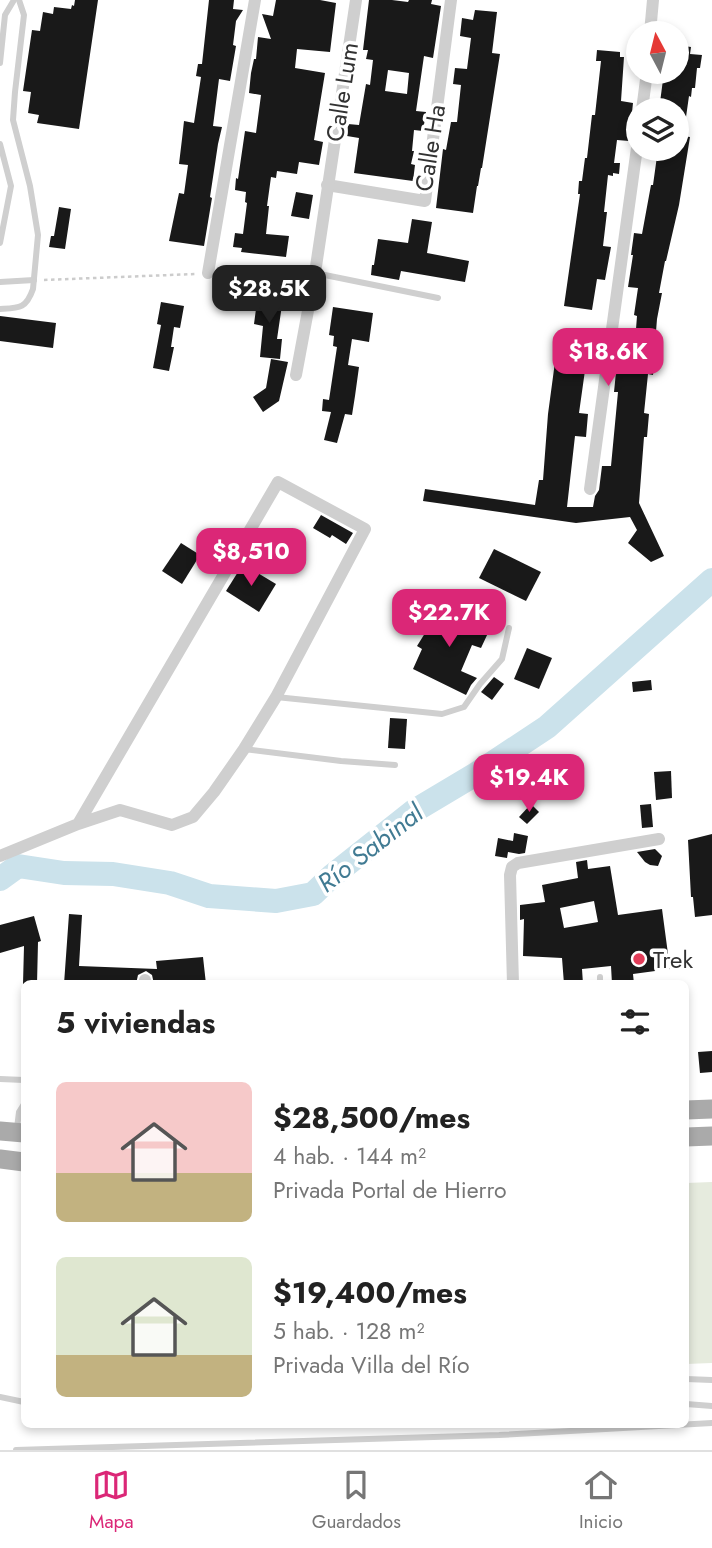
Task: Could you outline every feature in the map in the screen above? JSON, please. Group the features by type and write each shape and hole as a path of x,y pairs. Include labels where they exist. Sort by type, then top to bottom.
{"main road":[{"path":"689,1110 712,1109"},
{"path":"689,1138 712,1136"},
{"path":"0,1159 21,1162"}],"street":[{"path":"208,273 256,0"},
{"name":"Calle Lum","path":"296,375 315,273 356,0"},
{"name":"Calle Ha","path":"327,185 425,201 450,0"},
{"path":"651,21 653,0"},
{"path":"590,489 635,161"},
{"path":"0,856 120,810 172,825 193,817 244,749 276,697 365,529 278,482 78,824"},
{"path":"513,980 512,867 518,863 659,839"}],"lane":[{"path":"0,63 5,15 14,0"},
{"path":"0,309 19,308 28,302 33,289 38,235 13,120 24,15 19,0"},
{"path":"0,144 12,186 0,243"},
{"path":"9,177 27,175"},
{"path":"315,273 438,298"},
{"path":"0,282 34,281"},
{"path":"276,697 442,713 464,707 502,659 509,628"},
{"path":"244,749 396,765"},
{"path":"0,1079 21,1080"},
{"path":"14,1132 21,1109"},
{"path":"689,1378 712,1380"},
{"path":"0,1397 21,1401"},
{"path":"689,1404 712,1405"},
{"path":"689,1424 712,1423"},
{"path":"16,1450 499,1435 623,1428"}],"path":[{"path":"34,281 208,273"}],"shaded area":[{"path":"712,1182 712,1363 689,1364 689,1183"}],"building":[{"path":"75,0 98,0 79,129 37,123 39,115 28,113 31,92 23,91 32,30 40,31 43,12 53,14 54,7 71,9"},
{"path":"209,0 234,0 233,9 243,10 236,21 233,45 236,46 230,81 219,79 213,126 222,127 204,246 169,241 179,193 184,194 188,165 179,164 184,121 194,123 201,77 196,76 198,64 202,64"},
{"path":"276,0 320,0 336,3 330,52 297,49 295,68 325,73 314,140 323,142 319,165 299,162 297,174 277,171 276,178 271,177 266,234 289,236 286,257 241,252 242,248 233,247 235,233 243,234 247,203 246,192 235,190 236,178 238,179 245,131 256,133 261,95 249,93 251,73 256,59 258,37 271,39 262,14 273,16"},
{"path":"369,0 432,0 431,4 441,6 433,58 424,56 416,111 426,112 423,131 414,130 411,164 415,165 413,181 354,173 359,138 347,136 348,124 359,125 366,84 370,85 373,60 366,59 368,50 363,50","holes":["388,70 409,73 407,94 385,91"]},
{"path":"475,10 497,12 492,53 500,54 473,213 436,208 443,149 446,150 451,122 457,122 461,85 453,84 455,68 467,69 471,38 460,36 462,18 473,20"},
{"path":"597,50 620,52 620,57 624,57 621,101 626,102 626,141 617,140 614,163 620,163 619,174 608,175 603,246 611,247 605,280 597,279 592,310 564,306 580,194 579,181 582,181 587,158 592,115 595,115 601,61 596,61"},
{"path":"690,54 702,55 691,97 661,98 662,84 690,84"},
{"path":"656,161 686,161 659,293 662,293 657,319 657,355 653,375 648,374 644,413 649,414 647,437 644,437 639,503 664,556 651,562 628,543 637,530 630,517 576,523 423,501 425,489 535,505 539,480 543,480 557,347 573,348 575,331 602,334 600,351 588,349 579,413 588,414 586,437 575,436 567,507 593,507 599,490 602,466 611,466 618,392 614,392 618,352 633,353 638,288 628,287 631,255 634,233 642,234"},
{"path":"296,192 313,195 309,219 291,216"},
{"path":"59,207 71,209 65,249 49,247 51,236 54,236"},
{"path":"412,219 432,222 427,253 469,261 465,282 401,271 399,280 371,275 378,239 408,243"},
{"path":"258,294 283,298 277,339 282,339 280,359 260,357 263,326 254,324"},
{"path":"161,302 184,306 180,328 174,327 171,347 174,347 169,371 153,368 161,325 157,324"},
{"path":"333,307 373,313 369,342 352,339 348,365 359,367 355,396 352,415 345,414 337,443 324,440 331,412 322,411 323,399 329,400 337,347 333,346 334,336 329,335"},
{"path":"0,316 56,323 53,348 0,341"},
{"path":"271,359 288,362 279,401 263,412 253,397 266,388"},
{"path":"321,515 353,533 346,544 313,528"},
{"path":"181,543 200,555 182,584 162,571"},
{"path":"494,549 541,572 526,601 479,578"},
{"path":"243,564 276,584 259,612 226,591"},
{"path":"452,601 462,606 456,615 488,633 481,648 472,645 461,671 477,678 466,695 413,669 422,649 417,646 437,614 442,618"},
{"path":"527,648 552,658 539,689 514,679"},
{"path":"494,677 504,684 492,700 481,692"},
{"path":"651,680 652,690 633,692 632,682"},
{"path":"390,718 407,719 405,749 388,748"},
{"path":"671,771 672,798 656,800 654,772"},
{"path":"531,804 539,812 527,824 519,817"},
{"path":"651,804 653,827 642,828 640,805"},
{"path":"514,833 528,836 525,853 508,852 507,858 495,856 498,838 513,841"},
{"path":"712,834 712,915 695,917 691,897 688,840"},
{"path":"655,849 662,856 658,866 645,862 637,852"},
{"path":"587,860 588,869 610,866 618,915 662,909 670,969 633,974 634,980 612,980 611,966 582,969 583,980 564,980 562,958 523,956 524,919 520,920 520,905 545,902 542,885 578,878 576,862","holes":["594,901 598,922 564,928 560,908"]},
{"path":"69,914 82,915 79,966 157,969 156,961 203,957 206,980 153,980 152,975 146,971 138,975 137,980 64,980"},
{"path":"34,916 41,941 38,942 37,980 23,980 24,946 0,953 0,925"},
{"path":"712,1051 712,1072 700,1073 698,1052"}],"waterway":[{"name":"Río Sabinal","path":"0,879 18,866 64,873 113,874 170,883 209,896 276,901 313,894 414,811 547,727 712,580"}],"place":[{"name":"Trek","path":"639,959"}]}
